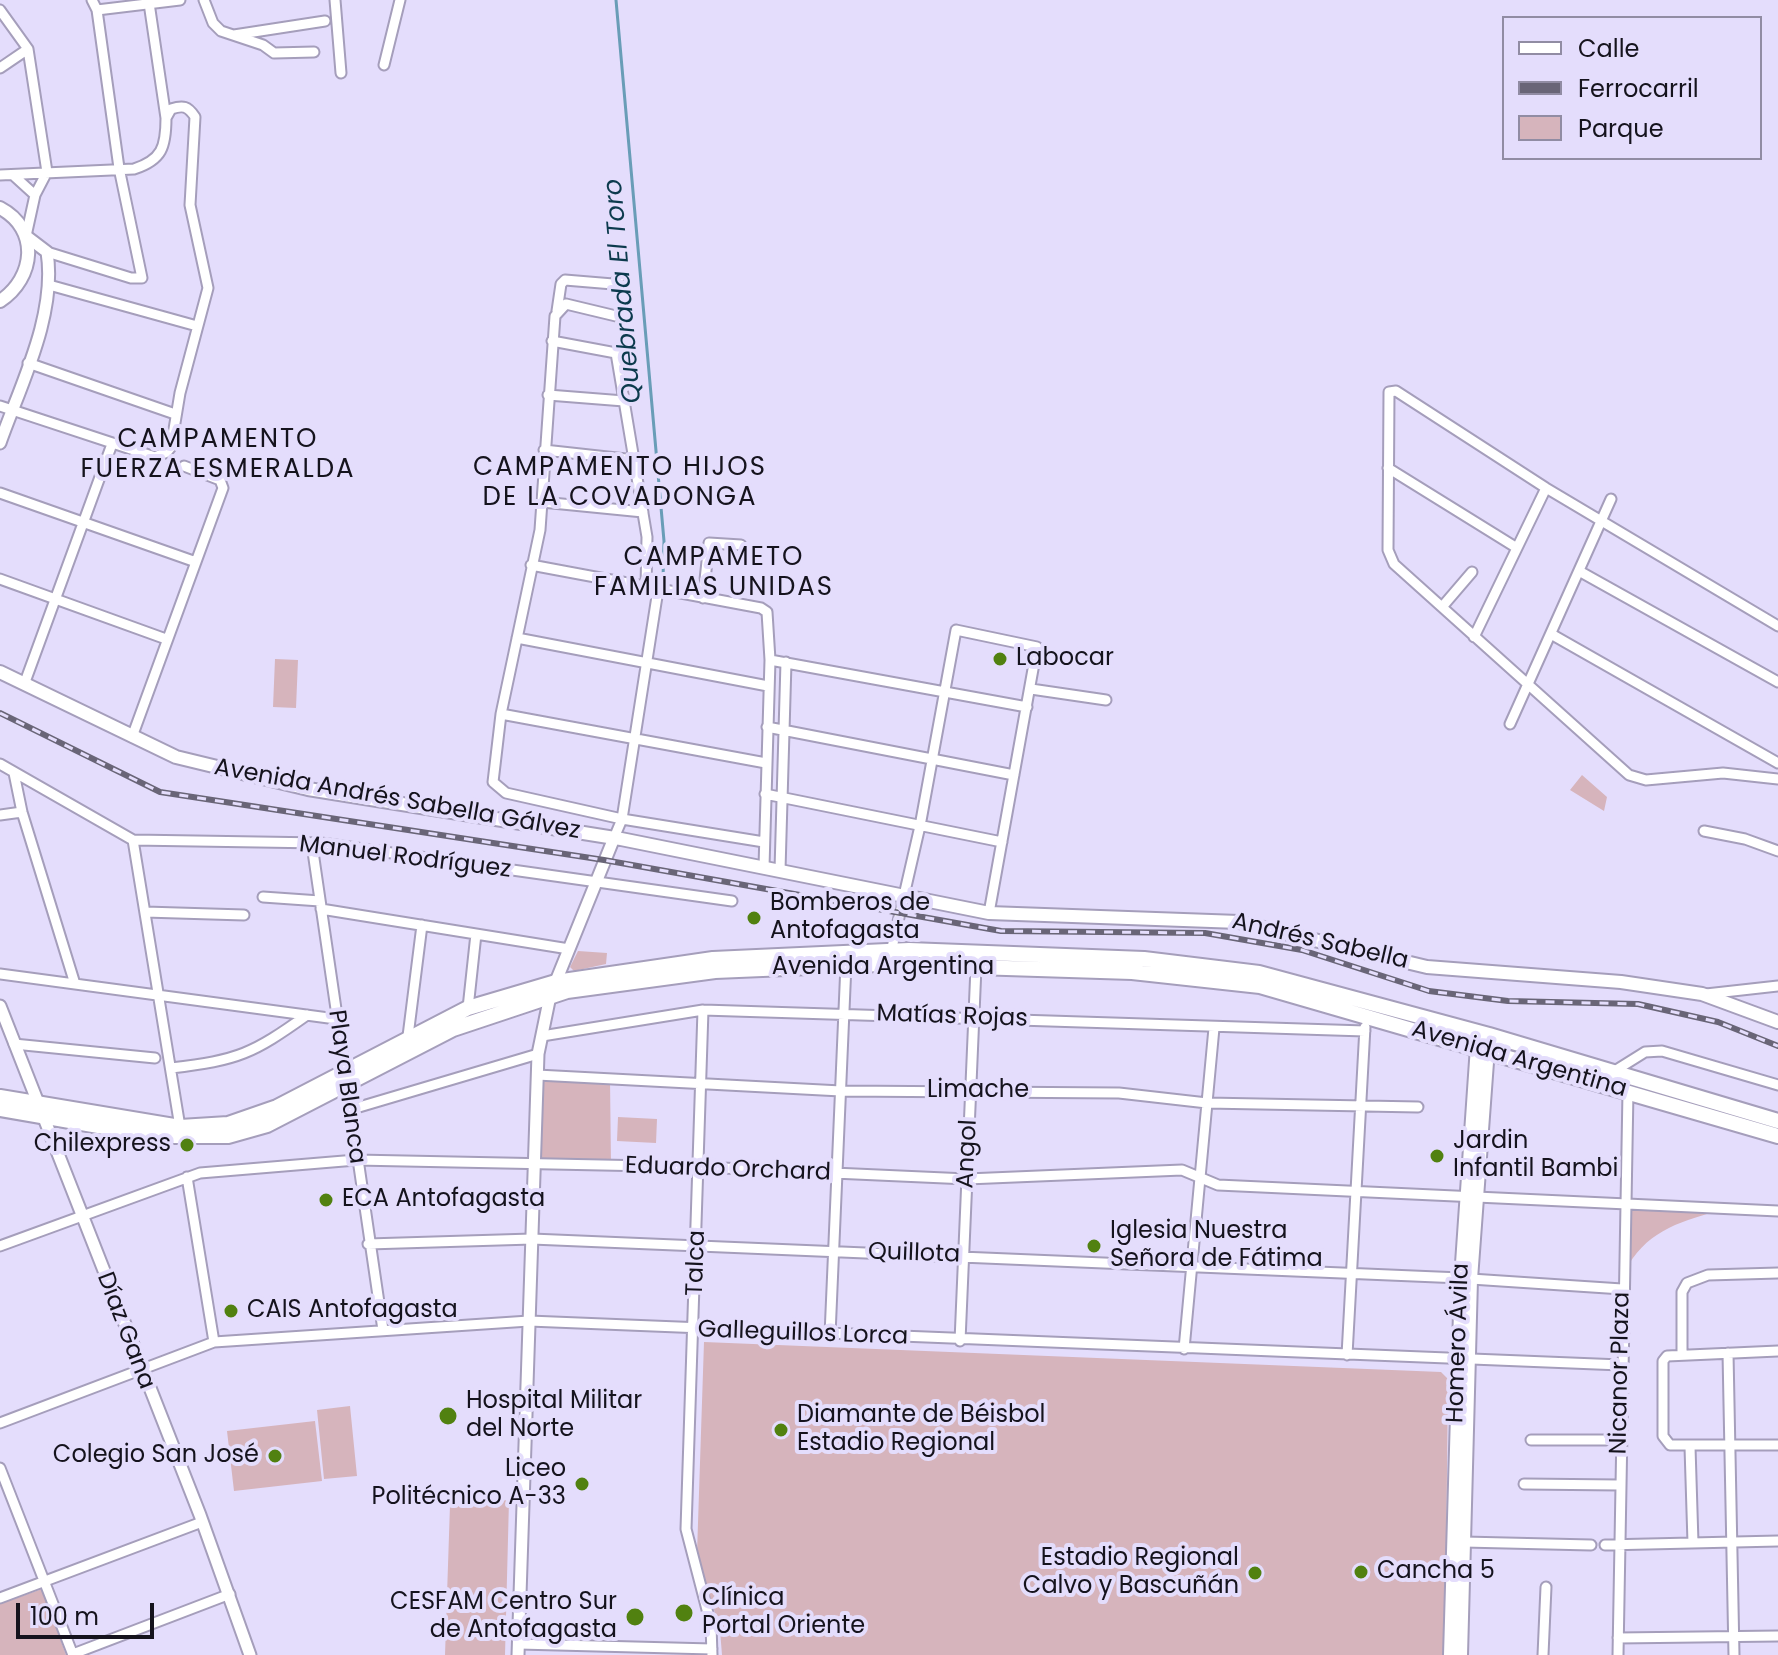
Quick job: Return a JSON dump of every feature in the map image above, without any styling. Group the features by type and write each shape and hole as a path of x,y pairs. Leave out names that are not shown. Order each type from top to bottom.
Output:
{"main road":[{"path":"0,208 15,218 26,236 29,251 26,271 16,288 0,301"},
{"name":"Avenida Andrés Sabella Gálvez","path":"0,672 132,737 203,766 308,789 614,838 764,867"},
{"name":"Andrés Sabella","path":"764,867 989,913 1222,919 1427,967 1621,982 1702,994 1778,1022"},
{"name":"Avenida Argentina","path":"0,1097 156,1136 211,1138 267,1125 408,1036 468,1008 713,959 892,951 1144,959 1222,967 1294,980 1778,1121"},
{"name":"Avenida Argentina","path":"0,1109 39,1109 180,1127 212,1126 253,1117 453,1029 553,989 642,978 881,964 1132,972 1216,980 1285,991 1778,1136"},
{"name":"Homero Ávila","path":"1450,1655 1466,1279 1484,1034"},
{"name":"Homero Ávila","path":"1461,1655 1463,1360"}],"street":[{"path":"0,10 28,49 47,172 35,195 26,236 47,252 131,278 142,278 119,168 97,10 92,0"},
{"path":"97,10 143,2 180,0"},
{"path":"204,0 213,23 231,36 263,45 274,53 314,52"},
{"path":"335,0 341,73"},
{"path":"384,65 400,0"},
{"path":"0,175 134,169 152,163 158,156 166,136 166,118 143,2"},
{"path":"231,36 325,21"},
{"path":"0,68 28,49"},
{"path":"6,408 155,457 171,447 175,414 208,288 190,205 195,117 189,108 182,106 171,109 166,118"},
{"path":"13,175 35,195"},
{"path":"0,443 6,408 28,363 49,285 47,252"},
{"path":"619,278 613,284 565,280 561,284 552,341 540,530 501,714 493,782 506,793 622,819 764,842"},
{"path":"49,285 197,326"},
{"path":"557,311 566,304 616,316"},
{"path":"552,341 616,353 647,537 646,588"},
{"path":"28,363 175,414"},
{"path":"1778,626 1601,522 1396,391 1389,392 1388,550 1391,560 1527,686 1634,778 1652,780 1723,773 1778,779"},
{"path":"548,395 624,401"},
{"path":"25,682 112,444"},
{"path":"544,450 635,460"},
{"path":"132,737 223,488 220,480 184,466"},
{"path":"1388,468 1517,548"},
{"path":"1474,637 1546,488"},
{"path":"0,493 196,562"},
{"path":"1510,724 1611,499"},
{"path":"542,502 643,512"},
{"path":"703,598 709,543 741,545"},
{"path":"531,565 767,612 770,660 764,867"},
{"path":"1579,571 1778,682"},
{"path":"1442,607 1472,572"},
{"path":"0,579 166,639"},
{"path":"658,590 649,664 622,819 553,989 538,1054 518,1650 712,1652"},
{"path":"881,964 892,951 920,826 956,630 1037,647 989,913"},
{"path":"1551,634 1778,763"},
{"path":"517,638 768,686"},
{"path":"770,660 1027,707"},
{"path":"780,870 786,662"},
{"path":"1031,689 1106,700"},
{"path":"501,714 766,763"},
{"path":"767,727 1014,775"},
{"name":"Manuel Rodríguez","path":"0,764 133,840 312,845 732,901"},
{"path":"14,773 22,812 75,984"},
{"path":"765,794 1002,842"},
{"path":"0,815 22,812"},
{"path":"1704,831 1745,839 1778,851"},
{"path":"133,840 180,1127"},
{"name":"Playa Blanca","path":"312,845 383,1330"},
{"path":"263,897 569,949"},
{"path":"145,912 244,915"},
{"path":"408,1036 422,925"},
{"path":"468,1008 476,934"},
{"path":"830,1335 846,964"},
{"name":"Angol","path":"960,1341 976,967"},
{"path":"0,974 336,1019"},
{"path":"1702,994 1778,986"},
{"name":"Díaz Gana","path":"0,1006 230,1594 250,1655"},
{"name":"Matías Rojas","path":"542,1036 703,1010 1365,1031"},
{"name":"Talca","path":"703,1010 698,1245 686,1529 711,1625 712,1652"},
{"path":"171,1068 227,1061 249,1053 307,1015"},
{"path":"1347,1355 1366,1015"},
{"path":"1184,1349 1214,1028"},
{"path":"14,1044 155,1058"},
{"path":"1613,1072 1645,1052 1662,1051 1778,1085"},
{"path":"349,1110 538,1054"},
{"name":"Limache","path":"537,1075 841,1091 1119,1093 1207,1103 1418,1107"},
{"name":"Nicanor Plaza","path":"1618,1655 1623,1201 1628,1091"},
{"name":"Eduardo Orchard","path":"0,1246 187,1177 356,1160 700,1167 967,1179 1171,1170 1200,1176 1218,1185 1623,1201 1778,1211"},
{"path":"187,1177 214,1342"},
{"name":"Quillota","path":"368,1244 532,1239 1192,1266 1622,1289"},
{"path":"1682,1354 1682,1292 1692,1279 1708,1275 1778,1273"},
{"name":"Galleguillos Lorca","path":"0,1423 214,1342 529,1321 960,1341 1621,1365"},
{"path":"1778,1351 1682,1354 1667,1356 1663,1361 1666,1441 1670,1445 1778,1445"},
{"path":"1728,1353 1734,1655"},
{"path":"1531,1440 1620,1440"},
{"path":"1690,1447 1693,1543"},
{"path":"0,1468 73,1654 230,1594"},
{"path":"1524,1484 1619,1485"},
{"path":"0,1598 202,1522"},
{"path":"1605,1545 1778,1541"},
{"path":"1464,1542 1591,1545"},
{"path":"1543,1655 1546,1587"},
{"path":"1618,1638 1778,1636"}],"green space":[{"path":"275,659 298,660 296,708 273,707"},
{"path":"1582,775 1607,797 1604,811 1570,790"},
{"path":"578,951 607,953 606,964 574,971 570,967"},
{"path":"537,1075 610,1079 611,1165 534,1162"},
{"path":"618,1117 657,1119 656,1143 617,1141"},
{"path":"1625,1205 1717,1211 1663,1231 1642,1248 1624,1273"},
{"path":"704,1342 1441,1372 1448,1379 1445,1655 722,1655 720,1630 697,1553"},
{"path":"350,1406 357,1476 324,1479 317,1410"},
{"name":"Colegio San José","path":"315,1421 322,1481 234,1491 227,1431"},
{"path":"509,1500 505,1655 445,1655 450,1505"},
{"path":"42,1589 66,1655 0,1655 0,1604"}],"waterway":[{"name":"Quebrada El Toro","path":"616,0 664,541 663,579"}],"railway":[{"path":"0,713 160,792 604,860 1001,931 1205,933 1302,950 1429,991 1508,1001 1638,1004 1718,1022 1778,1046"}],"place":[{"name":"Labocar","path":"1000,659"},
{"name":"Bomberos de Antofagasta","path":"754,918"},
{"name":"Chilexpress","path":"187,1145"},
{"name":"Jardin Infantil Bambi","path":"1437,1156"},
{"name":"ECA Antofagasta","path":"326,1200"},
{"name":"Iglesia Nuestra Señora de Fátima","path":"1094,1246"},
{"name":"CAIS Antofagasta","path":"231,1311"},
{"name":"Hospital Militar del Norte","path":"448,1416"},
{"name":"Diamante de Béisbol Estadio Regional","path":"781,1430"},
{"name":"Colegio San José","path":"275,1456"},
{"name":"Liceo Politécnico A-33","path":"582,1484"},
{"name":"Cancha 5","path":"1361,1572"},
{"name":"Estadio Regional Calvo y Bascuñán","path":"1255,1573"},
{"name":"Clínica Portal Oriente","path":"684,1613"},
{"name":"CESFAM Centro Sur de Antofagasta","path":"635,1617"}],"district":[{"name":"CAMPAMENTO FUERZA ESMERALDA","path":"218,455"},
{"name":"CAMPAMENTO HIJOS DE LA COVADONGA","path":"620,483"},
{"name":"CAMPAMETO FAMILIAS UNIDAS","path":"714,573"}]}
